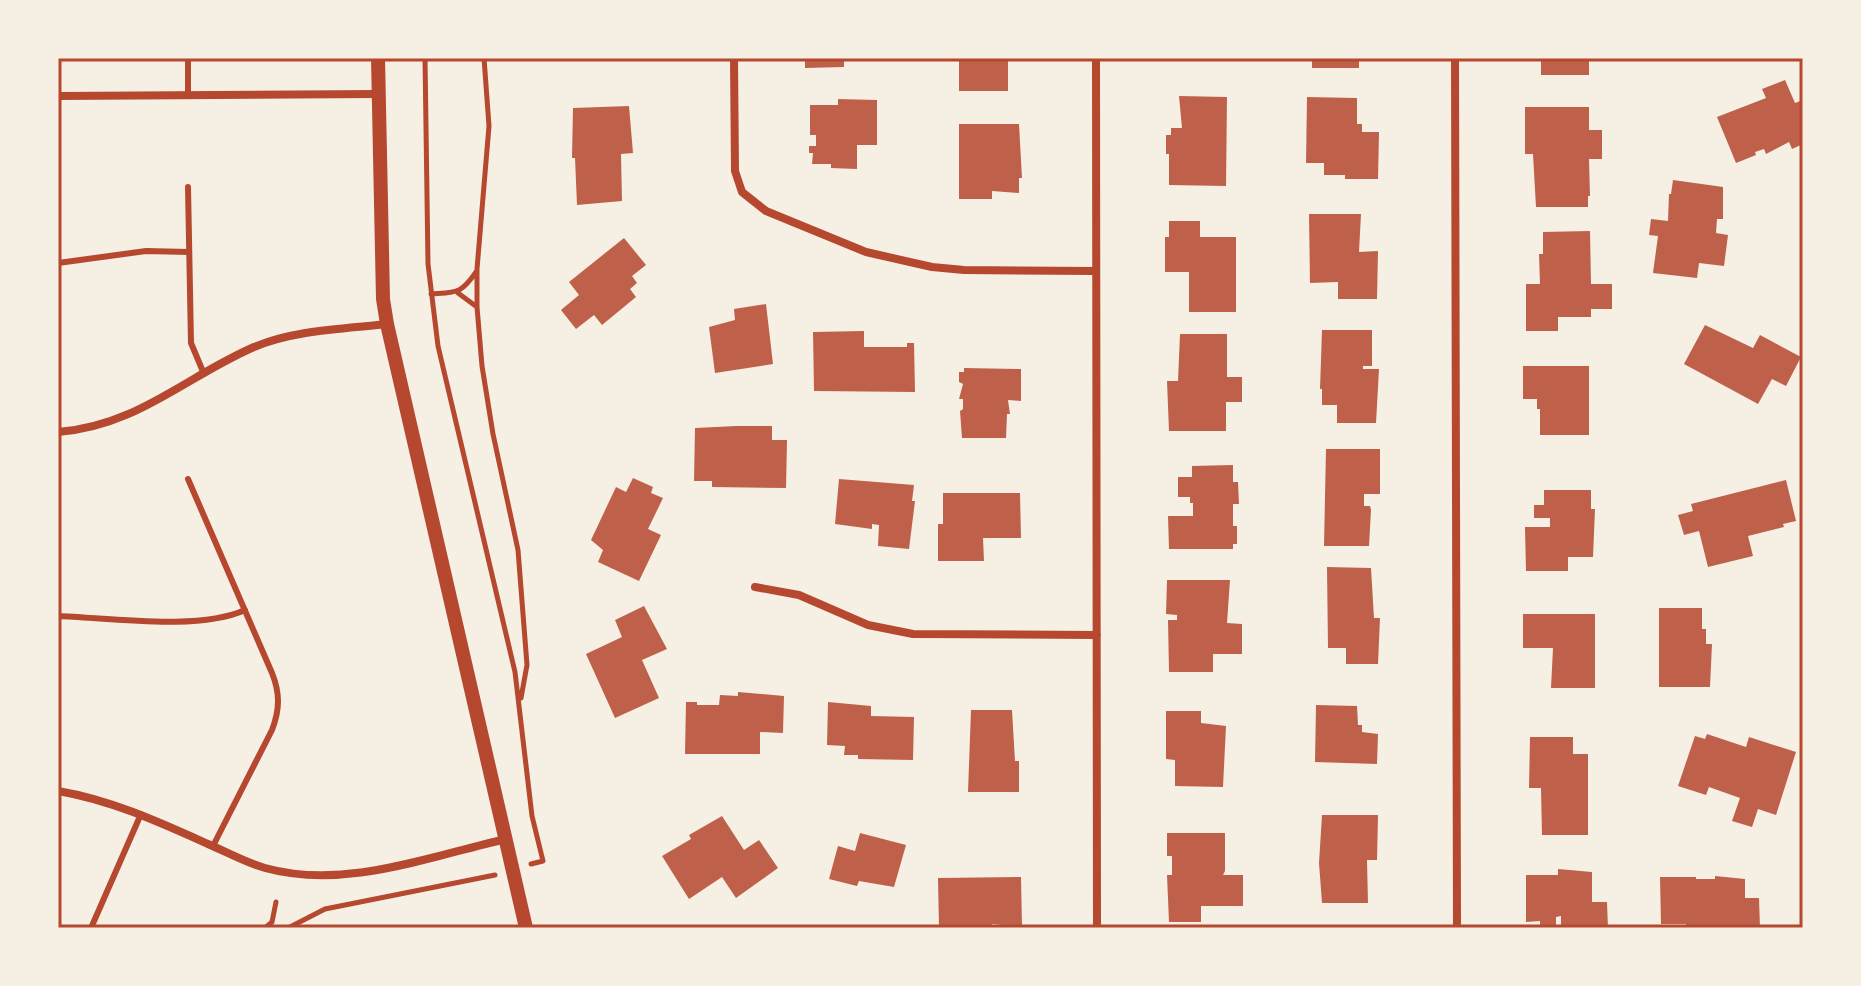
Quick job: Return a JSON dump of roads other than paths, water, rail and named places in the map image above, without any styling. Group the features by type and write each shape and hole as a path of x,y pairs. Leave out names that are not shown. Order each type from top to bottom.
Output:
{"street":[{"path":"378,58 383,299 387,324 526,928"},
{"path":"734,58 735,171 742,192 766,211 866,252 932,267 1096,271"},
{"path":"1096,58 1097,928"},
{"path":"1455,58 1457,928"},
{"path":"58,96 378,94"},
{"path":"58,432 102,425 132,414 244,352 282,338 308,332 387,324"},
{"path":"755,587 799,595 868,625 901,633 1097,635"},
{"path":"58,791 141,814 239,859 293,874 360,875 506,839"}],"lane":[{"path":"188,58 188,95"},
{"path":"188,187 191,343 204,374"},
{"path":"58,263 146,251 189,252"},
{"path":"188,479 277,686 277,715 213,846"},
{"path":"58,616 196,621 221,619 245,610"},
{"path":"91,928 141,814"}]}
